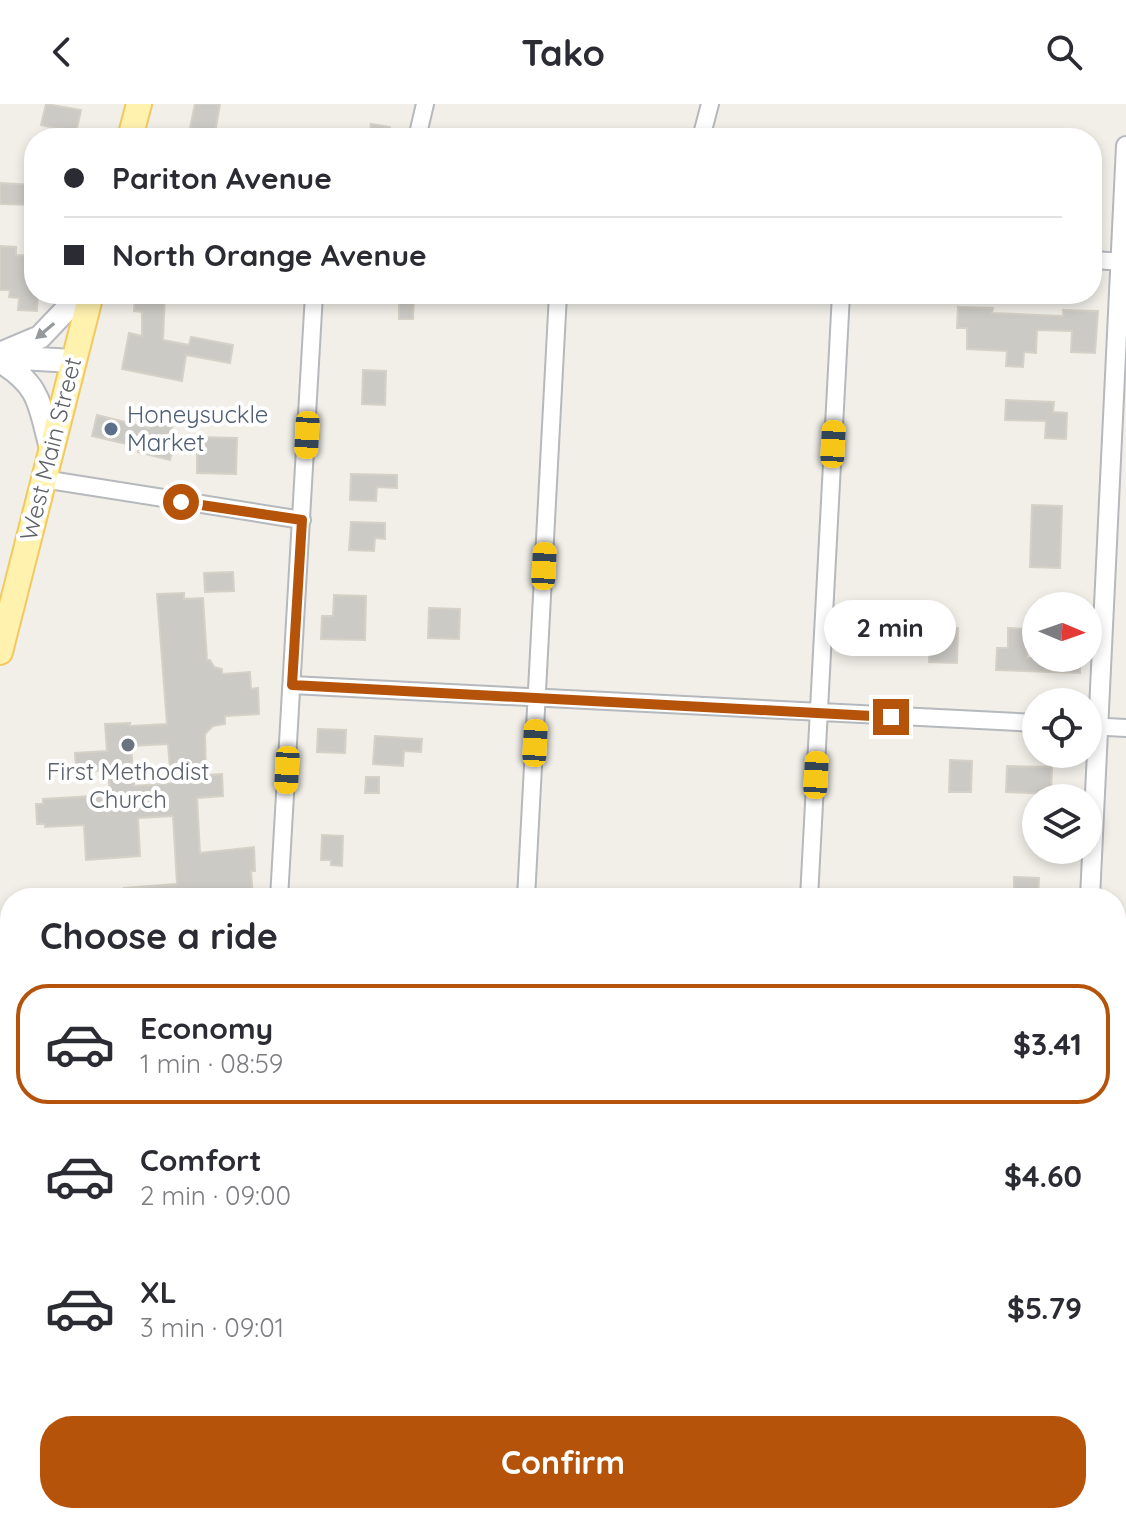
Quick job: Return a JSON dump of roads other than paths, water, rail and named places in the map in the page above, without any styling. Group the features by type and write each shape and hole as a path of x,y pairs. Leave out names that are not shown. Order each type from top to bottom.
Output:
{"main road":[{"path":"133,128 139,104"},
{"path":"0,357 40,337 71,304"},
{"name":"West Main Street","path":"0,652 88,304"},
{"path":"0,357 73,361"},
{"path":"0,357 29,382 37,395 51,448"}],"street":[{"path":"419,128 425,104"},
{"path":"704,128 710,104"},
{"path":"1095,688 1123,262 1126,146"},
{"path":"1102,261 1123,262"},
{"path":"280,888 313,304"},
{"path":"527,888 557,304"},
{"path":"810,888 840,304"},
{"path":"43,479 302,520"},
{"path":"292,685 1022,722"},
{"path":"1102,727 1126,728"},
{"path":"1090,888 1092,768"}],"place":[{"name":"Honeysuckle Market","path":"111,429"},
{"name":"First Methodist Church","path":"128,745"}]}
